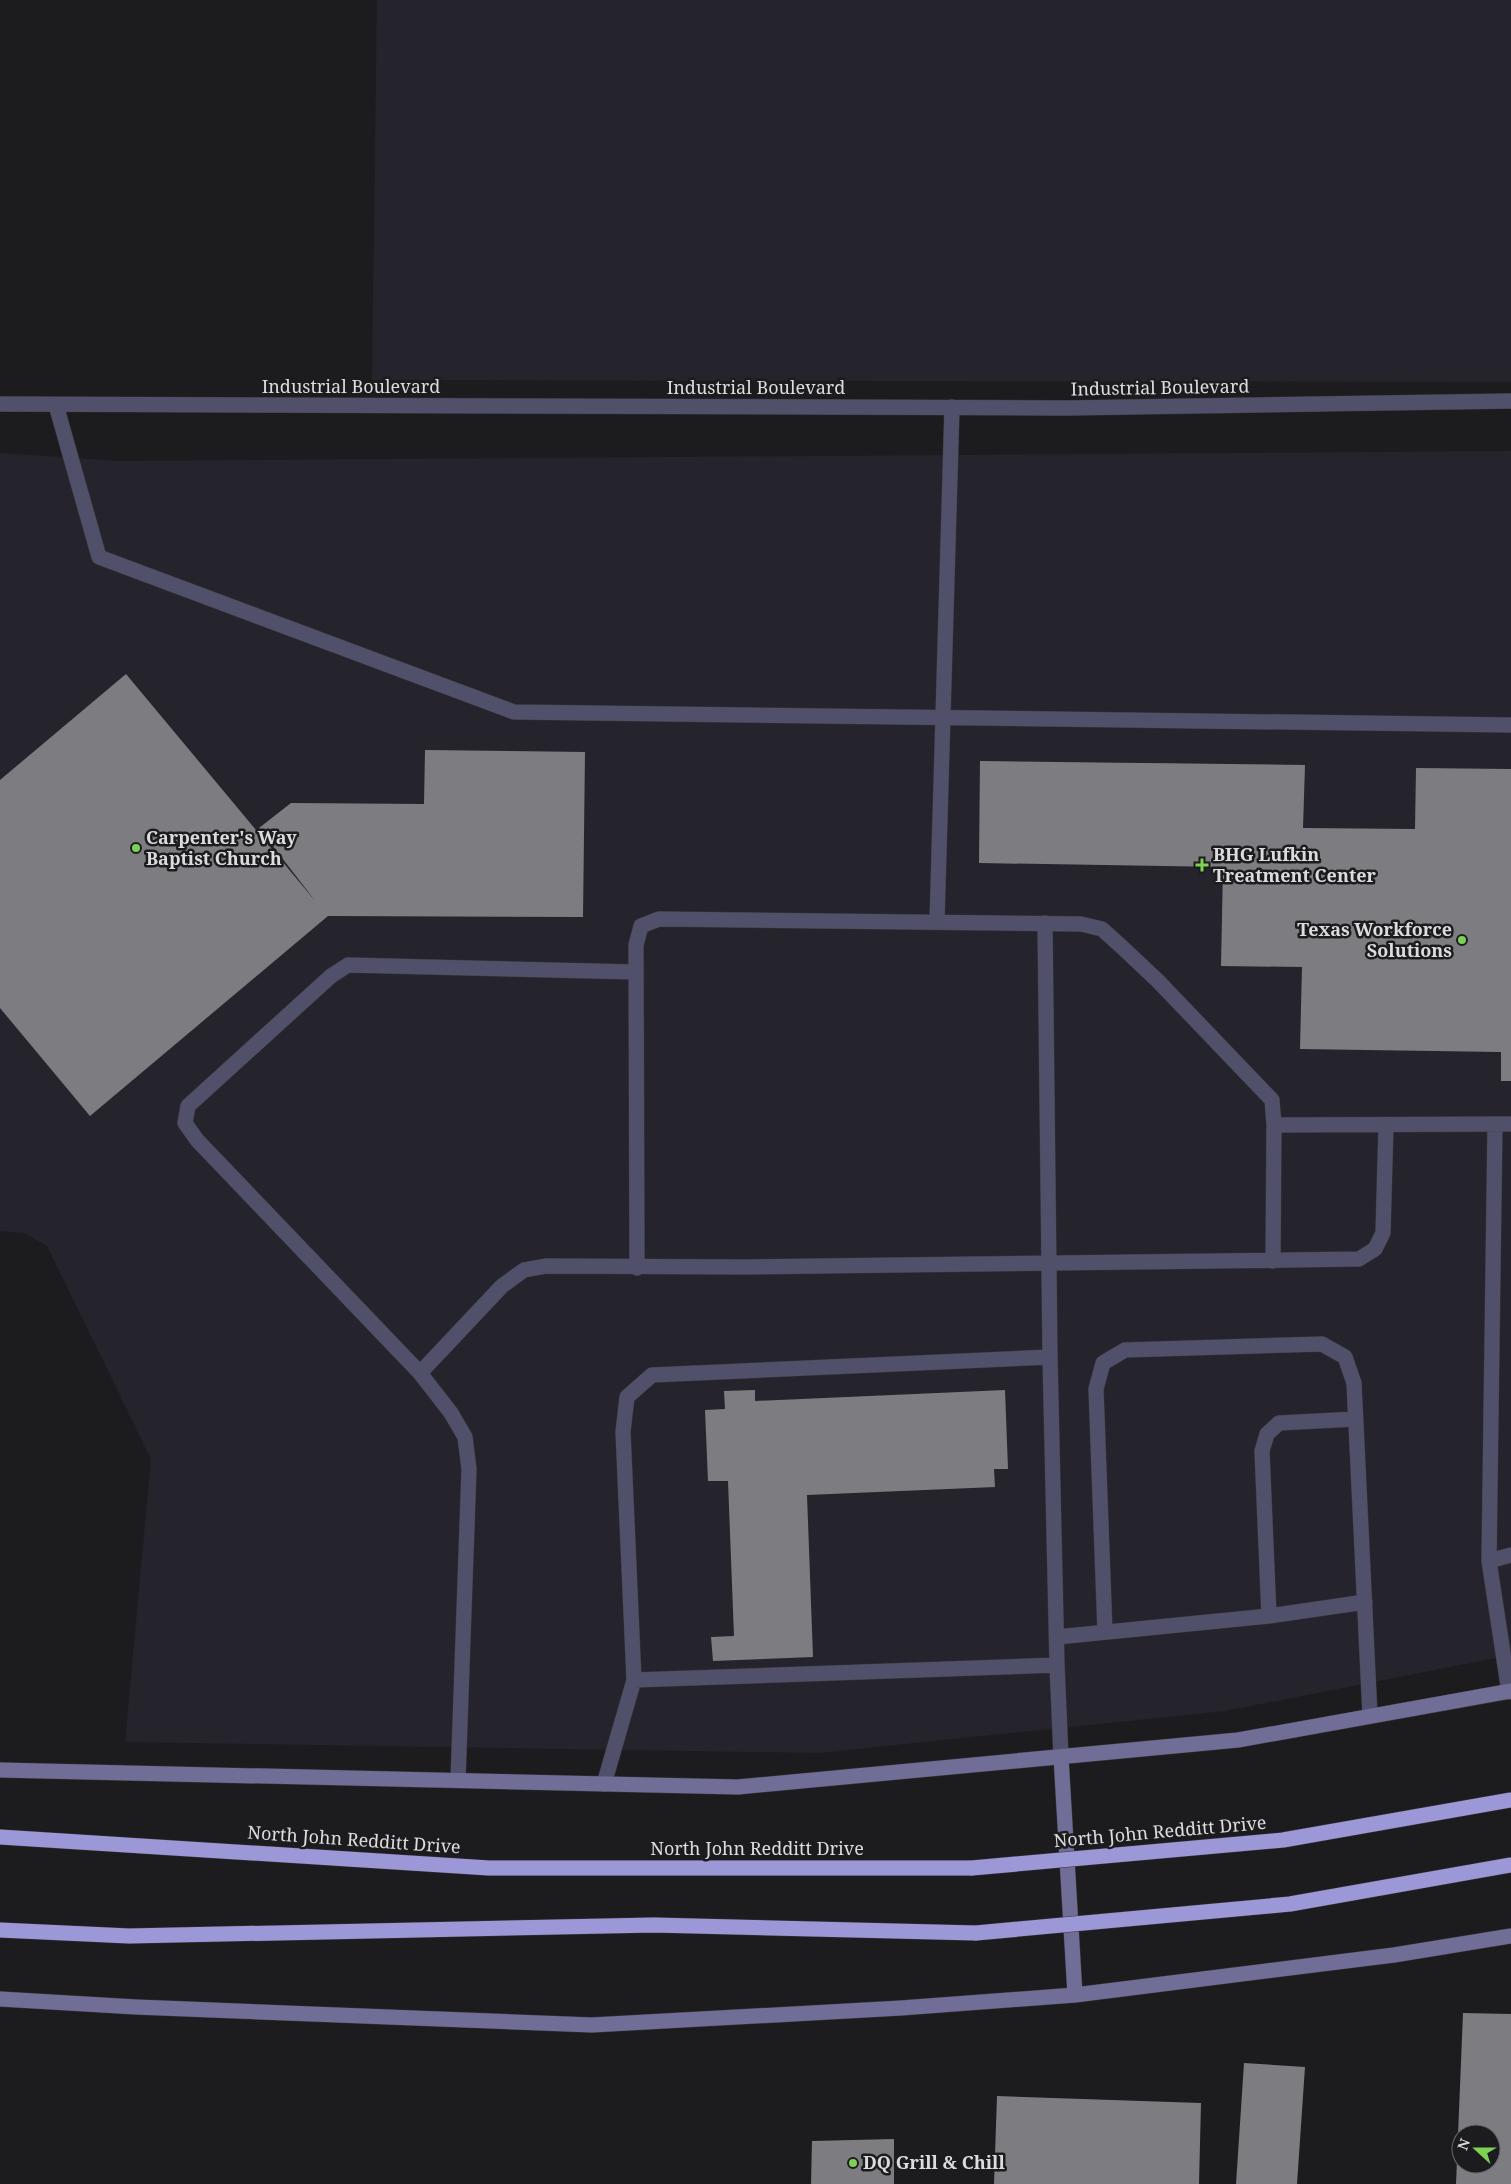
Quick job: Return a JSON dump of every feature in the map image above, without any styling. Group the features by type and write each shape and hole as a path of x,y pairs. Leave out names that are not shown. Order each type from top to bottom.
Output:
{"highway":[{"name":"North John Redditt Drive","path":"0,1837 489,1868 972,1868 1282,1840 1511,1800"},
{"path":"0,1930 130,1936 654,1925 976,1932 1290,1904 1511,1865"}],"street":[{"name":"Industrial Boulevard","path":"0,404 1066,408 1511,401"},
{"path":"56,405 98,557 514,712 1511,726"},
{"path":"937,921 952,407"},
{"path":"637,1268 636,945 641,926 659,919 1045,923 1081,924 1102,929 1158,981 1272,1100 1274,1125 1273,1261"},
{"path":"1045,923 1048,1264 1057,1665 1075,1995"},
{"path":"458,1780 469,1469 465,1437 451,1413 420,1373 197,1140 185,1122 188,1106 331,976 348,965 635,972"},
{"path":"0,1770 738,1787 1238,1740 1510,1692 1488,1561 1495,1124"},
{"path":"1274,1125 1511,1124"},
{"path":"420,1373 502,1286 524,1270 546,1266 637,1268 1359,1259 1374,1249 1383,1233 1386,1125"},
{"path":"1106,1632 1096,1389 1102,1363 1125,1350 1322,1344 1345,1357 1354,1383 1370,1716"},
{"path":"604,1784 634,1680 623,1432 627,1397 652,1375 1050,1357"},
{"path":"1269,1616 1262,1451 1267,1434 1279,1423 1356,1420"},
{"path":"1488,1561 1511,1556"},
{"path":"1057,1637 1269,1616 1365,1602"},
{"path":"634,1680 1057,1665"},
{"path":"0,1998 136,2007 592,2025 901,2008 1075,1995 1394,1955 1511,1936"}],"shaded area":[{"path":"377,0 1511,0 1511,382 372,380"},
{"path":"1511,451 1511,1655 1225,1711 818,1753 125,1742 151,1459 47,1246 24,1233 0,1231 0,453 118,461"}],"building":[{"name":"Carpenter's Way Baptist Church","path":"126,674 316,902 259,828 291,803 424,804 425,750 585,752 583,917 328,916 90,1116 0,1008 0,780"},
{"path":"980,761 1305,765 1303,828 1415,829 1416,768 1511,769 1511,1081 1501,1081 1501,1052 1300,1049 1302,967 1221,966 1223,867 979,863"},
{"path":"755,1390 755,1401 1005,1390 1008,1469 994,1469 995,1487 807,1495 813,1657 713,1661 711,1637 734,1636 728,1481 708,1481 705,1410 725,1409 724,1391"},
{"path":"1463,2013 1511,2014 1511,2184 1456,2184 1456,2174 1501,2174 1501,2124 1458,2124"},
{"path":"1244,2063 1305,2067 1297,2184 1236,2184"},
{"path":"997,2096 1201,2103 1199,2184 994,2184"},
{"name":"DQ Grill & Chill","path":"894,2139 894,2184 811,2184 812,2141"}],"place":[{"name":"Carpenter's Way Baptist Church","path":"136,848"},
{"name":"BHG Lufkin Treatment Center","path":"1202,865"},
{"name":"Texas Workforce Solutions","path":"1462,940"},
{"name":"DQ Grill & Chill","path":"853,2163"}]}
